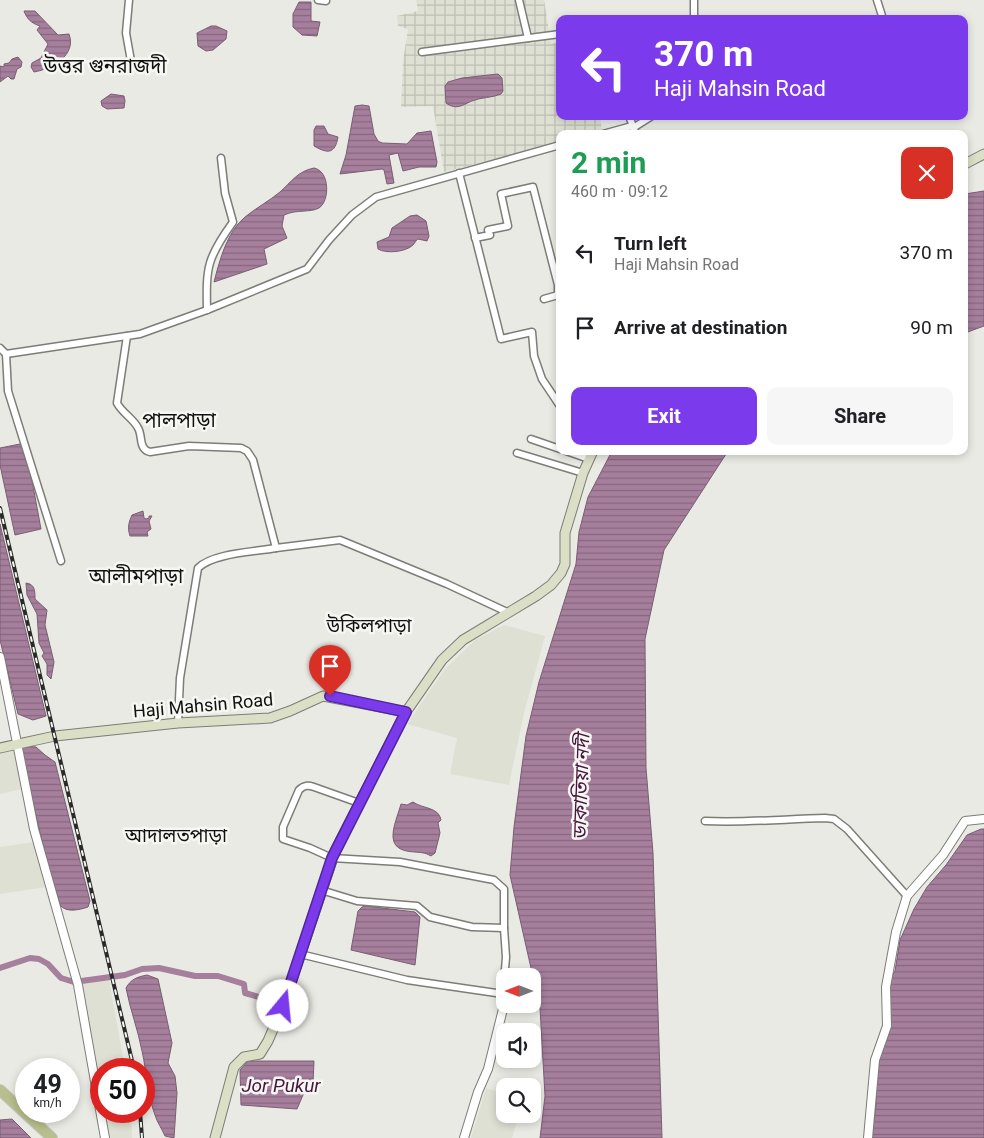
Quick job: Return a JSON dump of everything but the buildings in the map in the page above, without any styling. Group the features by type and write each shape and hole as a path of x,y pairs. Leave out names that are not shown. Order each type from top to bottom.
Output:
{"main road":[{"path":"968,162 984,154"},
{"path":"215,1138 234,1067 244,1058 260,1054 265,1048 283,1006 332,858 406,712 442,660 453,648 507,612 536,596 557,580 565,564 565,533 583,474 591,455"},
{"name":"Haji Mahsin Road","path":"0,748 55,736 178,724 270,718 323,696 406,712"},
{"path":"0,1090 52,1138"}],"street":[{"path":"129,0 126,33 131,61"},
{"path":"318,0 326,1"},
{"path":"519,0 528,38"},
{"path":"694,0 694,15"},
{"path":"877,0 882,15"},
{"path":"422,52 556,34"},
{"path":"634,129 646,120"},
{"path":"6,354 140,334 207,310 306,269 328,240 352,215 376,197 556,146"},
{"path":"207,310 207,272 212,253 233,222 225,193 221,158"},
{"path":"459,172 501,339 532,332 534,356 542,379 556,400"},
{"path":"475,238 490,235 488,230 508,226 501,194 533,187 556,277"},
{"path":"544,299 556,296"},
{"path":"128,336 116,399 119,407 137,426 143,447 150,452 189,446 241,448 247,451 253,460 276,548"},
{"path":"0,348 6,354 8,391 61,561"},
{"path":"531,439 556,448"},
{"path":"517,454 583,474"},
{"path":"178,724 180,678 198,568 204,562 276,548 340,540 448,584 507,612"},
{"path":"0,657 34,829 78,985 105,1138"},
{"path":"359,803 308,786 302,786 283,827 283,839 332,858 400,862 494,880 504,889 505,968"},
{"path":"705,821 734,823 769,819 834,819 847,829 907,896"},
{"path":"868,1138 875,1060 887,1026 886,987 896,932 907,896 943,855 965,820 984,819"},
{"path":"321,890 357,901 418,906 430,917 472,927 504,928"},
{"path":"300,954 408,980 496,993"},
{"path":"464,1138 478,1092 488,1069 502,1013"}],"shaded area":[{"path":"416,0 544,0 551,43 556,43 556,120 601,120 602,130 556,130 556,143 444,172 433,106 401,107 403,61 408,29 398,26 397,16 418,11"},
{"path":"504,625 545,636 524,713 509,785 450,774 457,738 407,724 445,669 475,640"},
{"path":"13,749 22,789 0,794 0,752"},
{"path":"34,842 46,887 0,894 0,847"},
{"path":"109,979 123,1058 95,1058 81,983"},
{"path":"486,1088 496,1091 496,1123 516,1123 512,1138 471,1138"},
{"path":"106,1123 131,1123 132,1138 108,1138"}],"water":[{"path":"299,2 311,2 311,21 320,22 317,36 302,35 293,27 293,14"},
{"path":"24,11 35,11 58,35 69,34 71,42 66,54 61,60 48,68 34,72 31,67 32,63 41,58 48,44 37,30 40,26 34,24"},
{"path":"211,26 227,31 226,39 213,50 206,51 198,46 197,33"},
{"path":"18,57 22,62 21,67 17,69 14,79 8,76 0,82 0,66 4,67 4,64"},
{"path":"498,74 502,78 503,91 501,94 475,100 457,107 446,103 445,86 448,82 462,78"},
{"path":"111,94 124,96 124,108 107,109 102,106 101,101"},
{"path":"355,106 369,106 374,134 378,141 382,143 407,144 417,133 431,131 437,162 436,167 419,167 403,171 398,153 389,155 394,183 387,184 384,170 382,169 340,174 346,155"},
{"path":"316,126 324,126 328,134 338,137 335,147 330,151 314,146 314,130"},
{"path":"314,168 319,170 326,180 327,187 323,204 319,208 312,210 284,215 282,226 287,238 264,249 267,264 214,282 225,246 239,223 280,192 299,174"},
{"path":"984,191 984,326 968,332 968,194"},
{"path":"417,215 426,221 429,236 427,241 418,239 410,247 396,252 378,249 377,242 389,237 392,228 410,216"},
{"path":"25,443 41,529 15,535 0,465 0,448"},
{"name":"ডাকাতিয়া নদী","path":"610,455 725,455 664,550 645,639 646,768 653,853 662,1138 540,1138 545,1096 540,1013 541,968 531,968 510,875 514,827 526,736 539,682 576,564 579,532 588,497"},
{"path":"143,511 144,518 152,516 149,521 151,529 147,532 148,536 130,536 129,525 132,515"},
{"path":"0,524 46,716 33,720 18,714 0,640"},
{"path":"26,583 33,586 35,599 47,610 45,625 54,662 51,679 47,675 47,664 42,656 44,653 39,643 37,614 27,595"},
{"path":"25,746 36,747 55,762 90,901 88,907 69,910 60,905 45,853 21,754 22,748"},
{"path":"413,802 434,810 440,816 441,820 438,823 440,833 435,853 431,856 404,851 394,842 394,828 401,804 407,805"},
{"path":"984,829 984,1138 871,1138 876,1106 875,1060 888,1024 885,987 895,971 900,940 914,909 927,887 946,865 967,835"},
{"path":"366,906 415,912 420,917 415,965 351,950 358,911"},
{"path":"147,975 158,979 172,1043 168,1063 175,1076 177,1093 174,1138 165,1136 155,1115 155,1058 144,1058 126,988 130,982"},
{"name":"Jor Pukur","path":"248,1061 314,1061 313,1084 303,1095 297,1109 241,1105 240,1070"},
{"path":"12,1119 31,1138 0,1138 0,1120"}],"waterway":[{"path":"0,968 30,958 39,959 48,964 61,978 74,982 125,975 142,969 159,968 195,976 218,976 244,984 245,993 262,998 295,1003"}],"railway":[{"path":"0,508 131,1058"},
{"path":"141,1123 142,1138"}],"district":[{"name":"উত্তর গুনরাজদী","path":"105,66"},
{"name":"পালপাড়া","path":"179,420"},
{"name":"আলীমপাড়া","path":"136,576"},
{"name":"উকিলপাড়া","path":"369,625"},
{"name":"আদালতপাড়া","path":"176,835"}],"route":[{"path":"283,1006 332,858 406,712 330,696"}]}
